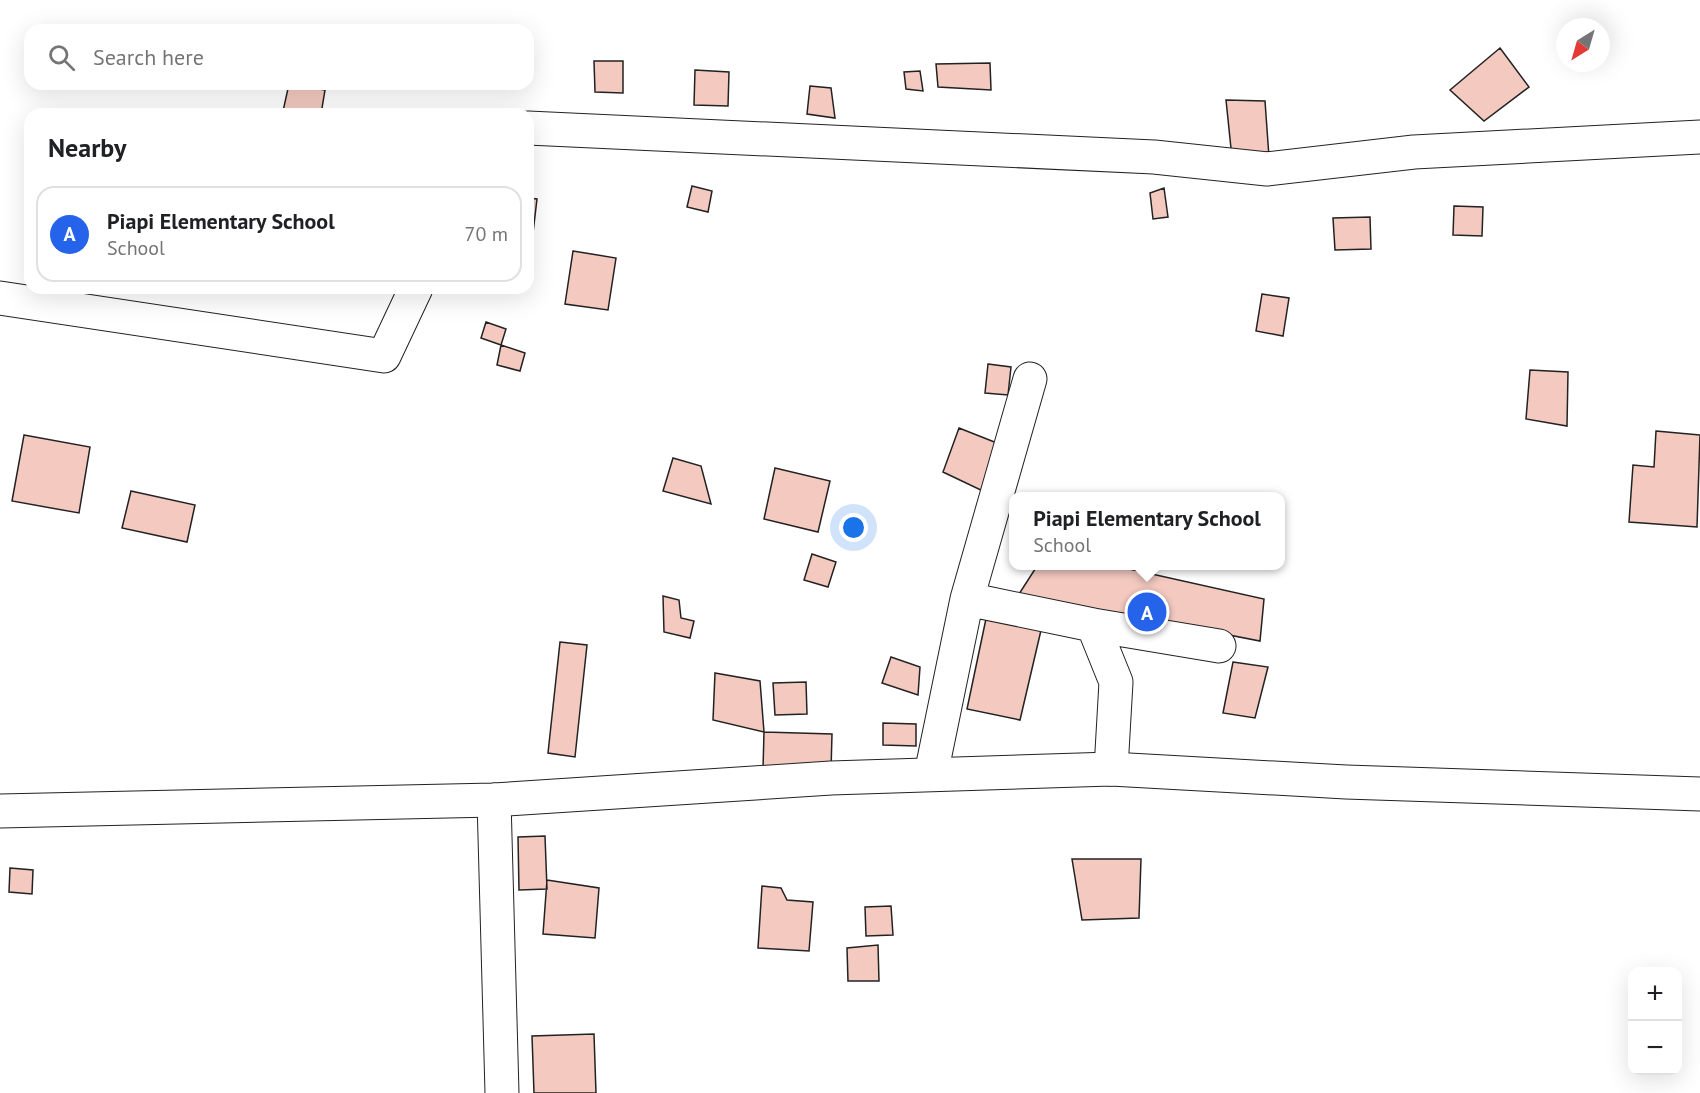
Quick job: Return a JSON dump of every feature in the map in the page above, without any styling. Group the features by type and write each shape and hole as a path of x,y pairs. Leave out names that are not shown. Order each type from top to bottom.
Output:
{"street":[{"path":"534,128 1154,157 1267,169 1414,152 1700,137"},
{"path":"0,298 384,356 413,294"},
{"path":"931,774 967,600 1030,379"},
{"path":"967,600 1093,625 1219,646"},
{"path":"1093,625 1116,682 1111,769"},
{"path":"0,811 494,800 831,778 1111,769 1346,782 1700,794"},
{"path":"494,800 502,1093"}],"building":[{"path":"1500,48 1529,87 1484,121 1450,90"},
{"path":"594,61 623,61 623,93 595,92"},
{"path":"990,63 991,90 938,87 936,64"},
{"path":"695,70 729,72 728,106 694,105"},
{"path":"920,71 923,91 906,89 904,72"},
{"path":"810,86 831,88 835,118 807,114"},
{"path":"288,90 325,90 322,108 284,108"},
{"path":"1226,100 1265,101 1269,157 1232,158"},
{"path":"692,186 712,191 708,212 687,207"},
{"path":"1164,188 1168,217 1153,219 1150,193"},
{"path":"534,199 537,199 534,224"},
{"path":"1454,206 1483,207 1482,236 1453,235"},
{"path":"1370,217 1371,249 1335,250 1333,218"},
{"path":"573,251 616,258 608,310 565,304"},
{"path":"1262,294 1289,298 1283,336 1256,331"},
{"path":"486,322 506,329 501,345 481,338"},
{"path":"501,345 525,353 520,371 497,365"},
{"path":"988,364 1011,367 1008,395 985,393"},
{"path":"1530,370 1568,372 1567,426 1526,419"},
{"path":"959,428 1002,445 987,493 943,472"},
{"path":"1656,431 1700,435 1697,527 1629,522 1633,465 1654,467"},
{"path":"24,435 90,447 79,513 12,501"},
{"path":"673,458 701,466 711,504 663,491"},
{"path":"775,468 830,481 818,532 764,519"},
{"path":"131,491 195,505 187,542 122,528"},
{"path":"812,554 836,562 828,587 804,580"},
{"path":"1034,570 1134,570 1264,599 1260,641 1019,594"},
{"path":"663,596 679,600 681,618 694,621 690,638 664,632"},
{"path":"987,614 1042,626 1020,720 967,709"},
{"path":"560,642 587,645 575,757 548,753"},
{"path":"891,657 920,667 918,695 882,683"},
{"path":"1233,662 1268,667 1255,718 1223,713"},
{"path":"715,673 760,681 764,732 713,720"},
{"path":"806,682 807,714 775,715 773,683"},
{"path":"883,723 916,724 916,746 883,745"},
{"path":"764,732 832,734 831,771 763,769"},
{"path":"545,836 547,889 519,890 518,837"},
{"path":"1072,859 1141,859 1139,918 1082,920"},
{"path":"10,868 33,870 32,894 9,892"},
{"path":"547,880 599,888 595,938 543,934"},
{"path":"762,886 781,888 787,900 813,902 809,951 758,948"},
{"path":"891,906 893,935 866,936 865,907"},
{"path":"878,945 879,981 848,981 847,948"},
{"path":"594,1034 596,1093 534,1093 532,1036"}],"place":[{"name":"Piapi Elementary School","path":"1147,612"}]}
